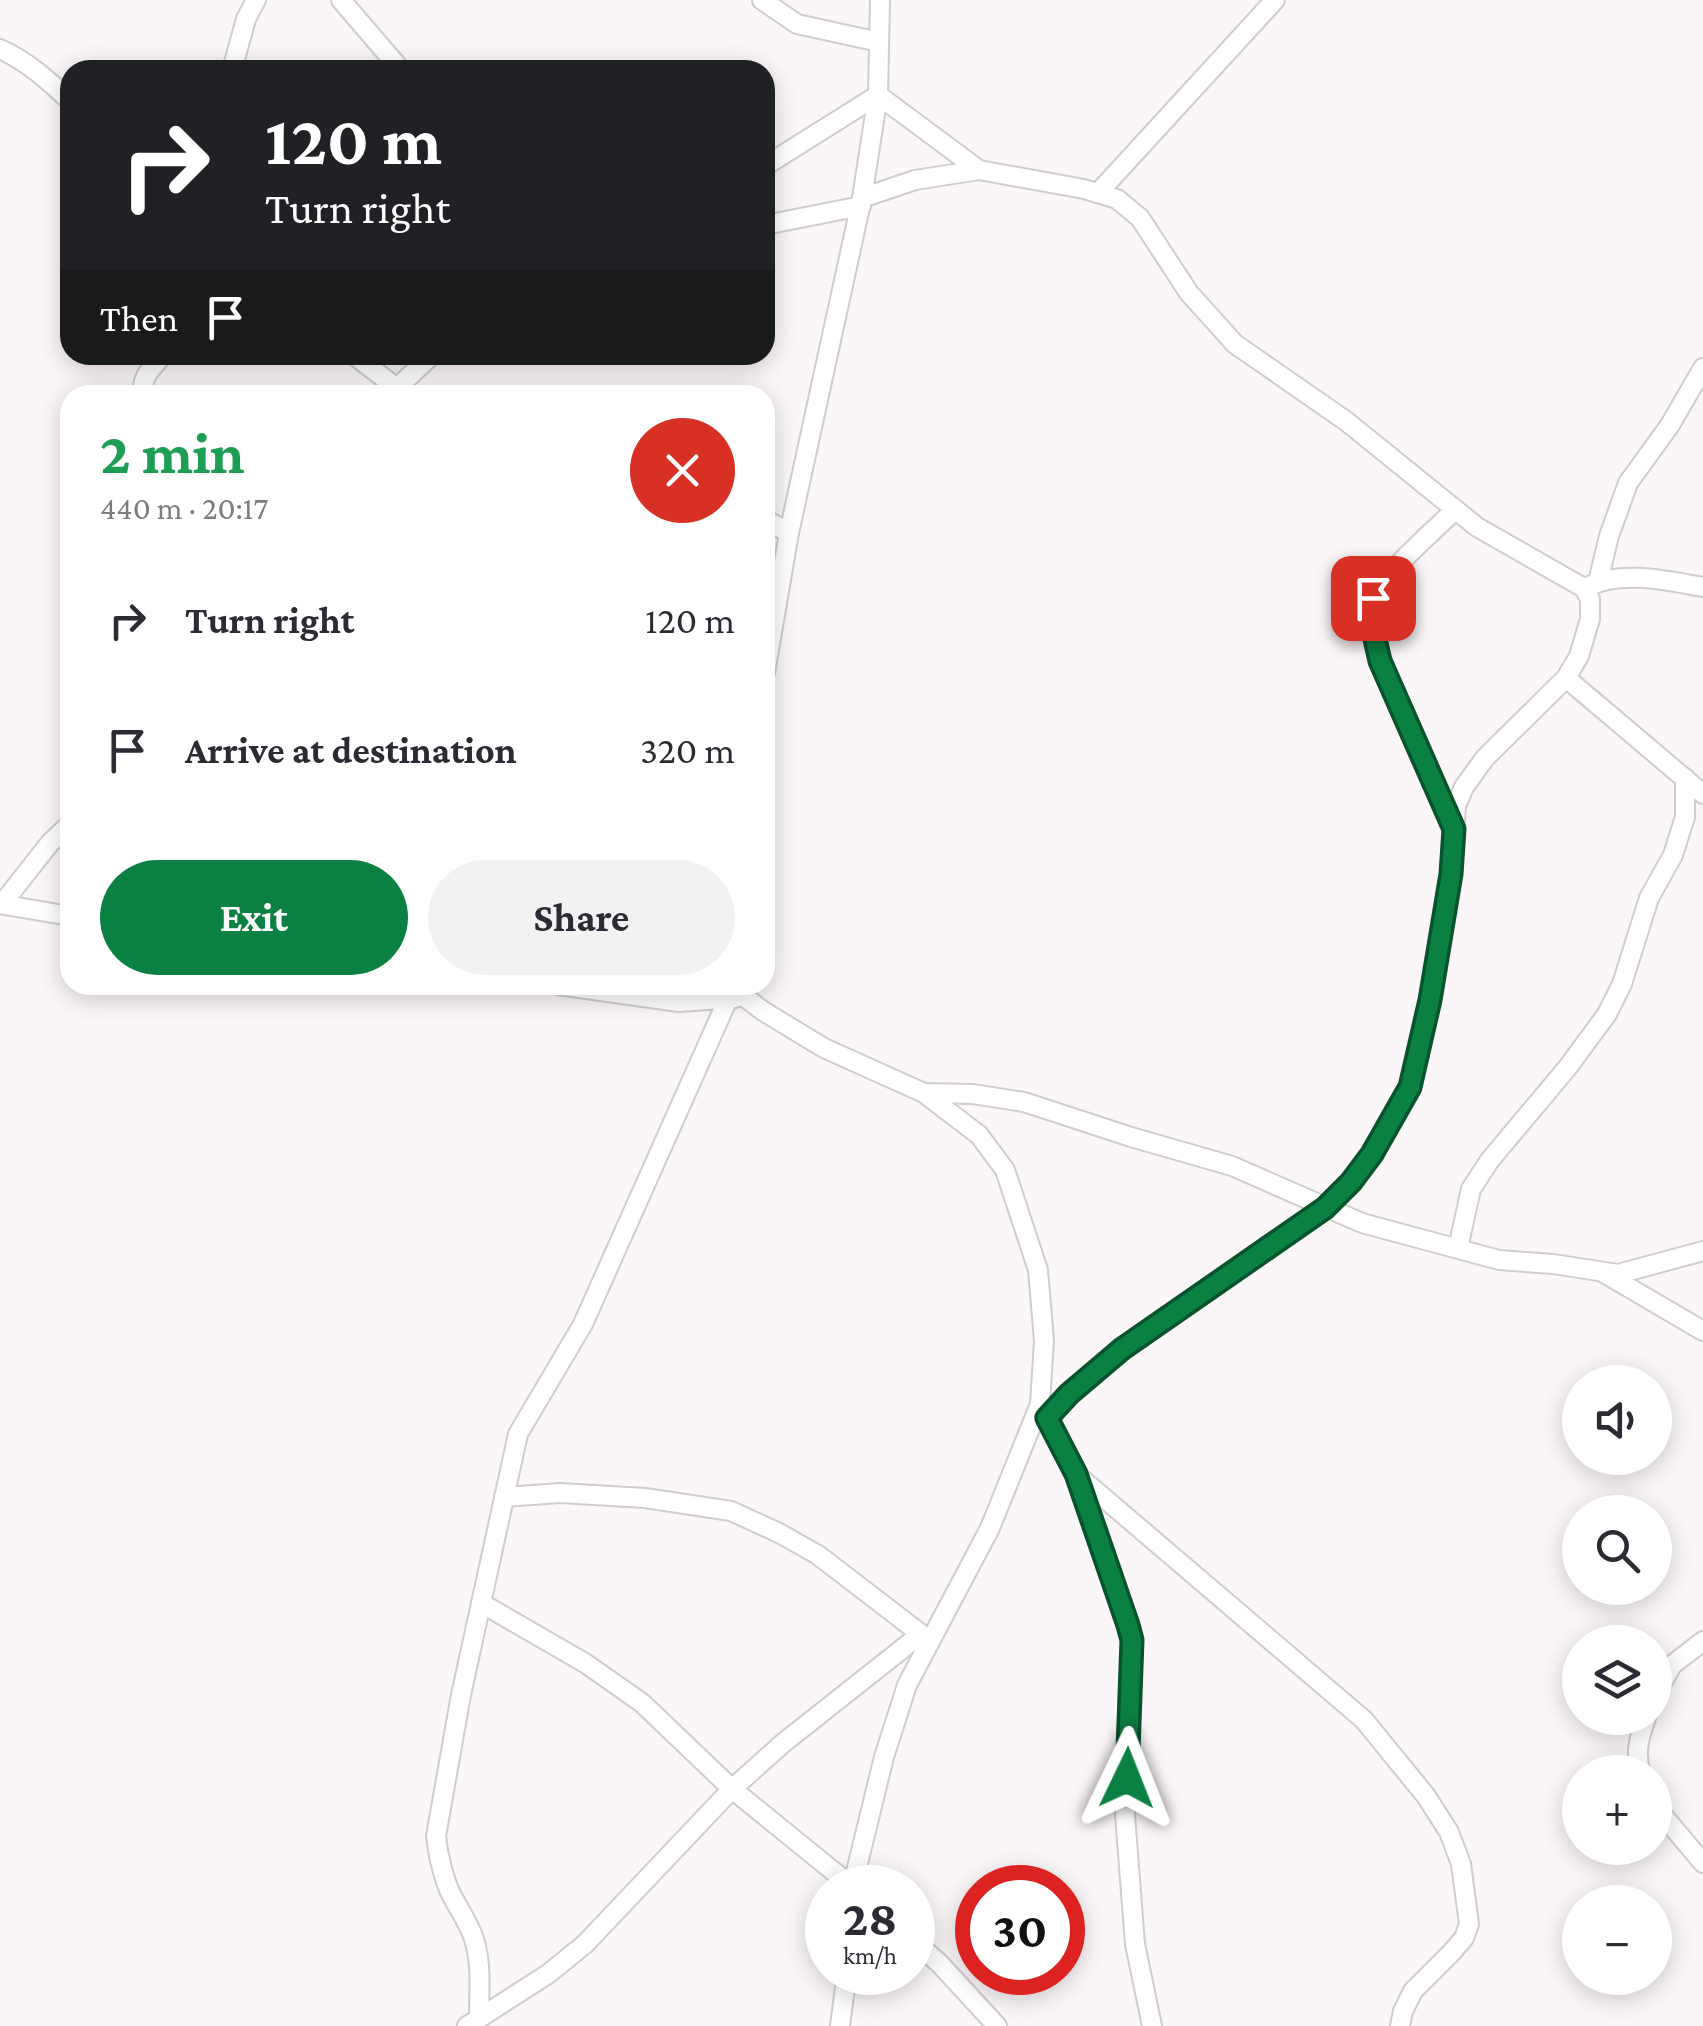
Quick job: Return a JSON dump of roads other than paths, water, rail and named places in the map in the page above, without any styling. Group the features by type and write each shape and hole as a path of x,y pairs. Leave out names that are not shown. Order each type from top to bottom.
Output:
{"street":[{"path":"235,60 246,19 256,0"},
{"path":"341,0 392,60"},
{"path":"762,0 797,24 879,42"},
{"path":"775,615 861,202 878,94 880,0"},
{"path":"1098,193 1275,0"},
{"path":"0,49 39,72 60,92"},
{"path":"775,160 878,94"},
{"path":"878,94 979,170"},
{"path":"775,223 861,202 914,180 979,170 1117,199 1140,218 1189,294 1235,344 1346,421 1477,526 1591,585 1617,579 1703,587"},
{"path":"366,365 389,385"},
{"path":"404,385 423,365"},
{"path":"1044,1411 1122,1349 1325,1208 1372,1154 1410,1087 1430,1000 1451,874 1456,806 1475,773 1566,678 1579,656 1590,619 1591,585 1628,483 1670,425 1703,368"},
{"path":"1454,829 1380,661 1370,617 1373,598 1392,573 1456,510"},
{"path":"775,525 789,533"},
{"path":"1566,678 1703,794"},
{"path":"1458,1248 1471,1188 1588,1041 1622,984 1649,898 1673,855 1685,818 1684,778"},
{"path":"60,834 1,904 60,914"},
{"path":"629,995 678,1002 730,995"},
{"path":"473,2022 479,1973 475,1943 450,1892 436,1836 461,1694 518,1434 582,1324 738,995"},
{"path":"739,995 824,1048 924,1093 979,1135 1005,1170 1038,1270 1044,1411 990,1528 926,1638 884,1757 858,1865"},
{"path":"924,1093 974,1094 1024,1102 1232,1166 1362,1223 1499,1260 1618,1274 1703,1251"},
{"path":"1603,1273 1703,1331"},
{"path":"1044,1411 1076,1474 1132,1640 1126,1814 1135,1944 1152,2026"},
{"path":"1076,1474 1364,1720 1426,1796 1449,1832 1461,1864 1469,1924 1464,1938 1413,1991 1400,2026"},
{"path":"504,1497 560,1493 644,1498 731,1511 818,1555 926,1638"},
{"path":"480,1603 585,1663 630,1694 732,1789 826,1865"},
{"path":"473,2022 548,1974 585,1944 732,1789 782,1744 926,1638"},
{"path":"1672,1664 1703,1641"},
{"path":"1672,1826 1703,1863"},
{"path":"935,1960 996,2026"},
{"path":"840,2026 844,1995"}]}
